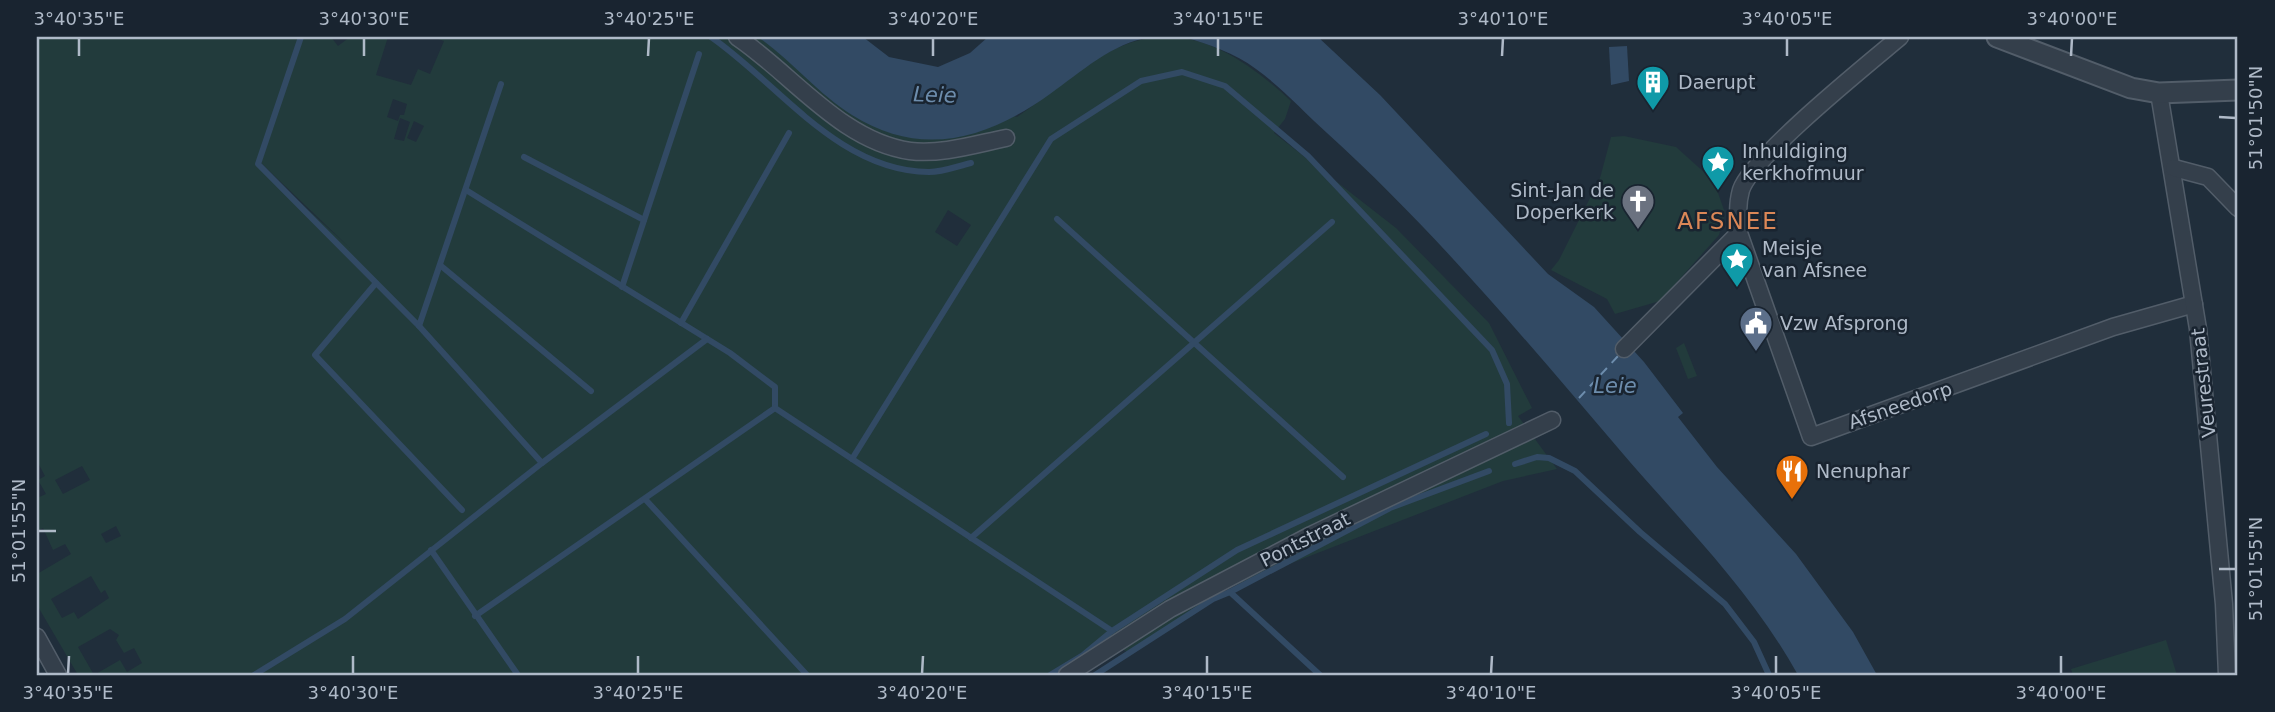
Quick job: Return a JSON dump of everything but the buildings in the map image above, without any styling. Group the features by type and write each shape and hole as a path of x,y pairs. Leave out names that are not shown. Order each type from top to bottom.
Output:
{"street":[{"path":"737,37 867,138 911,151 944,149 1006,138"},
{"name":"Afsneedorp","path":"1900,37 1759,160 1741,188 1737,214 1739,233 1811,437 2113,327 2194,304"},
{"path":"1997,37 2105,79 2160,93 2238,90"},
{"name":"Veurestraat","path":"2160,93 2194,304 2224,604 2227,675"},
{"path":"2174,168 2208,177 2238,208"},
{"path":"1624,349 1739,233"},
{"name":"Pontstraat","path":"1067,675 1170,610 1311,535 1552,419"},
{"path":"37,637 58,675"}],"green space":[{"path":"37,37 301,37 258,164 350,248 261,163 302,37 331,37 338,46 350,37 388,37 376,75 411,85 418,69 430,74 444,41 432,37 758,37 1017,117 1109,52 1135,41 1160,37 1184,38 1229,54 1251,68 1291,101 1285,119 1274,133 1396,228 1489,323 1532,408 1518,416 1557,469 1503,481 1230,587 1127,652 1105,638 1045,675 94,675 78,675 37,605 37,574 71,554 65,544 53,550 43,528 37,531 37,498 46,494 38,480 45,476 37,461","holes":["393,99 407,104 404,115 400,115 398,121 387,117","400,118 410,122 404,141 394,139","414,121 424,126 416,142 407,138","948,210 971,225 957,246 935,232","82,466 90,480 63,494 55,480","116,526 121,536 106,543 101,534","91,576 101,593 105,590 109,598 78,619 74,612 62,618 51,599","110,629 119,635 116,640 124,653 134,648 142,663 127,672 120,660 94,675 78,647"]},
{"path":"1624,136 1676,147 1706,174 1717,190 1725,213 1719,235 1660,301 1615,314 1607,299 1551,270 1559,260 1600,178 1611,137"},
{"path":"1684,343 1697,376 1688,379 1676,348"},
{"path":"2166,640 2177,675 2073,675 2071,669"}],"water":[{"name":"Leie","path":"758,37 863,37 889,57 938,67 970,53 988,37 1151,37 1123,45 1110,52 1026,110 1002,122 954,138 929,140 904,137 878,129 852,115"},
{"name":"Leie","path":"1184,37 1318,37 1380,95 1548,274 1594,307 1644,362 1683,413 1678,417 1717,467 1796,554 1853,632 1877,675 1798,675 1759,614 1714,557 1513,326 1404,207 1265,76 1230,54"},
{"path":"1627,46 1629,81 1611,85 1609,47"}],"waterway":[{"path":"301,37 258,164 419,326 501,84"},
{"path":"711,37 811,122 866,157 896,168 929,172 971,163"},
{"path":"622,287 699,54"},
{"path":"852,459 1051,139 1141,81 1182,72 1225,86 1308,156 1492,350 1507,384 1509,423"},
{"path":"681,323 789,133"},
{"path":"524,157 644,220"},
{"path":"466,190 730,353 775,387 775,408 475,616"},
{"path":"1057,219 1343,477"},
{"path":"971,538 1332,222"},
{"path":"440,265 591,391"},
{"path":"376,283 315,355 462,510"},
{"path":"419,326 542,463"},
{"path":"254,675 345,619 542,463 707,339"},
{"path":"775,408 1112,631 1237,550 1486,434"},
{"path":"1515,464 1537,457 1549,458 1575,471 1640,532 1725,604 1754,642 1769,675"},
{"path":"1230,592 1390,508 1489,471"},
{"path":"645,499 807,675"},
{"path":"431,550 518,675"},
{"path":"1095,675 1213,599 1230,592 1320,675"},
{"path":"1050,675 1083,655 1112,631"}],"ferry route":[{"path":"1579,398 1619,355"}],"place":[{"name":"Daerupt","path":"1653,112"},
{"name":"Inhuldiging kerkhofmuur","path":"1718,192"},
{"name":"Sint-Jan de Doperkerk","path":"1638,231"},
{"name":"Meisje van Afsnee","path":"1737,289"},
{"name":"Vzw Afsprong","path":"1756,353"},
{"name":"Nenuphar","path":"1792,501"}],"district":[{"name":"AFSNEE","path":"1728,221"}]}
